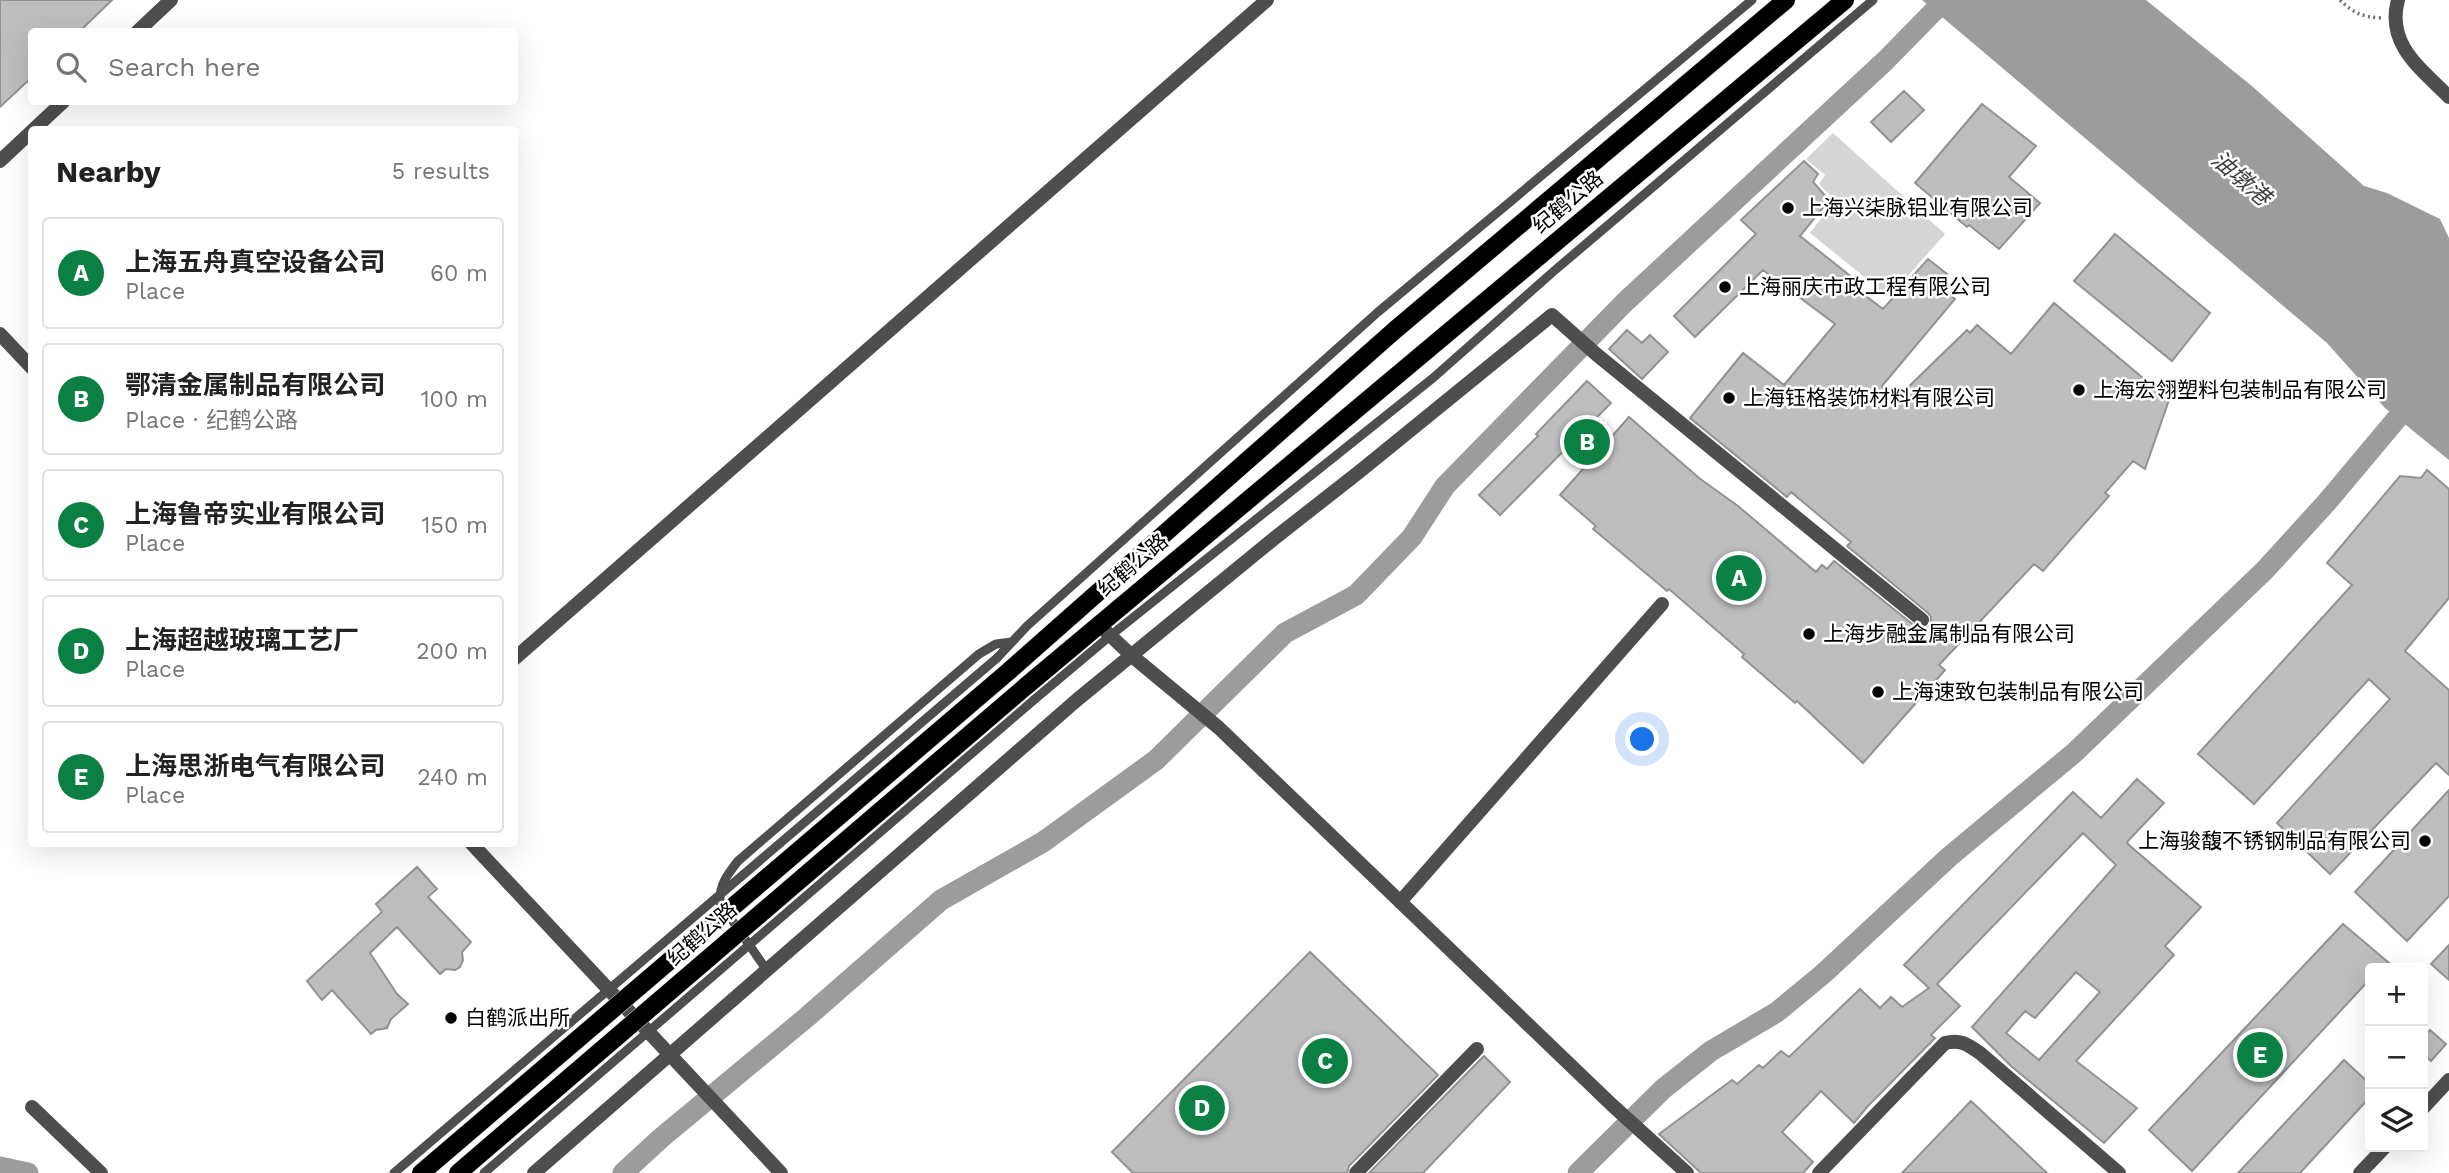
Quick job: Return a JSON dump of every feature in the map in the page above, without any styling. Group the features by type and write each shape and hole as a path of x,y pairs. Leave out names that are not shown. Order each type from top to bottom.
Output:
{"main road":[{"name":"纪鹤公路","path":"421,1173 1003,665 1786,0"},
{"name":"纪鹤公路","path":"458,1173 1030,693 1418,358 1844,0"}],"street":[{"path":"141,28 171,0"},
{"path":"518,655 1267,0"},
{"path":"2398,0 2393,20 2398,37 2413,61 2449,97"},
{"path":"36,126 60,105"},
{"path":"0,161 28,134"},
{"path":"534,1173 1068,708 1552,314 1596,354 1922,620"},
{"path":"0,334 28,364"},
{"path":"1400,902 1662,604"},
{"path":"1104,630 1219,729 1612,1105 1687,1173"},
{"path":"475,847 781,1173"},
{"path":"1819,1173 1945,1043 1954,1040 1965,1042 1980,1053 2119,1173"},
{"path":"1356,1173 1477,1049"},
{"path":"2428,1103 2449,1080"},
{"path":"32,1108 101,1173"},
{"path":"2360,1173 2380,1152"}],"lane":[{"path":"394,1173 1003,665 1012,642 1027,626 1378,312 1752,0"},
{"path":"1104,630 1433,378 1553,271 1873,0"},
{"path":"766,969 720,903 720,891 738,861 979,654 996,644 1012,642"},
{"path":"484,1173 1030,693"}],"path":[{"path":"2340,0 2352,12 2364,17 2393,20"}],"shaded area":[{"path":"1833,133 1945,234 1889,297 1810,233 1835,200 1819,184 1825,175 1806,159"}],"water":[{"name":"油墩港","path":"1922,0 2146,0 2253,87 2364,186 2387,193 2440,219 2449,238 2449,460 2385,408 2327,343"}],"building":[{"path":"0,0 112,0 83,28 28,28 28,81 0,107"},
{"path":"1904,91 1924,110 1891,142 1871,122"},
{"path":"1982,104 2036,146 2009,177 2040,203 1999,249 1969,225 1967,227 1915,183"},
{"path":"1804,161 1818,174 1813,182 1829,200 1800,236 1858,282 1854,287 1883,309 1928,259 1947,274 1938,285 1955,299 1882,386 1896,399 1967,330 1970,333 1977,325 2011,354 2054,303 2169,400 2145,469 2133,461 2105,493 2109,496 2043,571 2034,564 1939,665 1945,670 1863,763 1669,589 1667,591 1593,529 1596,526 1560,495 1629,417 1699,478 1738,506 1816,572 1822,565 1827,569 1834,561 1916,627 1925,629 1930,626 1931,617 1928,613 1847,546 1851,542 1791,492 1787,497 1690,418 1743,353 1784,385 1835,324 1763,270 1695,337 1674,316 1756,234 1741,220"},
{"path":"2115,234 2210,313 2172,361 2074,281"},
{"path":"1627,330 1642,343 1650,335 1668,352 1642,379 1609,349"},
{"path":"1587,381 1611,403 1500,515 1479,495 1538,436 1536,434"},
{"path":"2427,470 2449,489 2449,598 2405,651 2449,690 2449,775 2436,763 2330,874 2277,823 2390,699 2369,679 2254,804 2198,754 2352,585 2327,563 2400,476 2421,478"},
{"path":"2137,779 2164,803 2127,842 2201,907 2165,946 2174,955 2076,1061 2137,1108 2104,1143 2011,1066 1972,1027 2116,865 2083,833 1937,984 1960,1006 1931,1035 1935,1038 1854,1123 1821,1091 1782,1132 1813,1162 1803,1173 1701,1173 1659,1134 1732,1080 1737,1084 1759,1065 1763,1068 1781,1051 1789,1057 1860,989 1880,1008 1891,997 1902,1007 1929,988 1904,965 2073,792 2101,818","holes":["2076,972 2100,992 2039,1060 2006,1033 2025,1011 2035,1018"]},
{"name":"上海骏馥不锈钢制品有限公司","path":"2449,790 2449,896 2407,941 2355,892"},
{"path":"417,867 437,889 428,897 471,942 462,952 460,967 455,970 446,969 440,974 397,927 370,953 397,994 408,1004 391,1019 387,1028 371,1034 332,990 322,1000 307,981 382,912 376,904"},
{"path":"2343,924 2389,963 2365,963 2365,984 2192,1171 2149,1130"},
{"path":"2449,945 2449,980 2431,964"},
{"path":"1310,952 1438,1075 1349,1166 1347,1173 1133,1173 1112,1152"},
{"path":"2430,1030 2446,1044 2431,1061 2428,1058"},
{"path":"1484,1056 1510,1082 1423,1173 1369,1173"},
{"path":"2344,1060 2365,1079 2365,1102 2300,1173 2238,1173"},
{"path":"1971,1101 2047,1173 1902,1173"}],"waterway":[{"path":"623,1173 941,900 1043,842 1156,760 1285,633 1356,595 1412,537 1445,486 1625,302 1885,61 1935,10"},
{"path":"1578,1173 1663,1089 1711,1051 1777,1012 1823,974 1949,857 2074,753 2265,570 2327,502 2415,397"},
{"path":"0,1167 28,1173"}],"place":[{"name":"上海兴柒脉铝业有限公司","path":"1788,208"},
{"name":"上海丽庆市政工程有限公司","path":"1725,287"},
{"name":"上海宏翎塑料包装制品有限公司","path":"2079,390"},
{"name":"上海钰格装饰材料有限公司","path":"1729,398"},
{"name":"鄂清金属制品有限公司","path":"1587,442"},
{"name":"上海五舟真空设备公司","path":"1739,578"},
{"name":"上海步融金属制品有限公司","path":"1809,634"},
{"name":"上海速致包装制品有限公司","path":"1878,692"},
{"name":"上海骏馥不锈钢制品有限公司","path":"2425,841"},
{"name":"白鹤派出所","path":"451,1018"},
{"name":"上海思浙电气有限公司","path":"2260,1055"},
{"name":"上海鲁帝实业有限公司","path":"1325,1061"},
{"name":"上海超越玻璃工艺厂","path":"1202,1108"}]}
